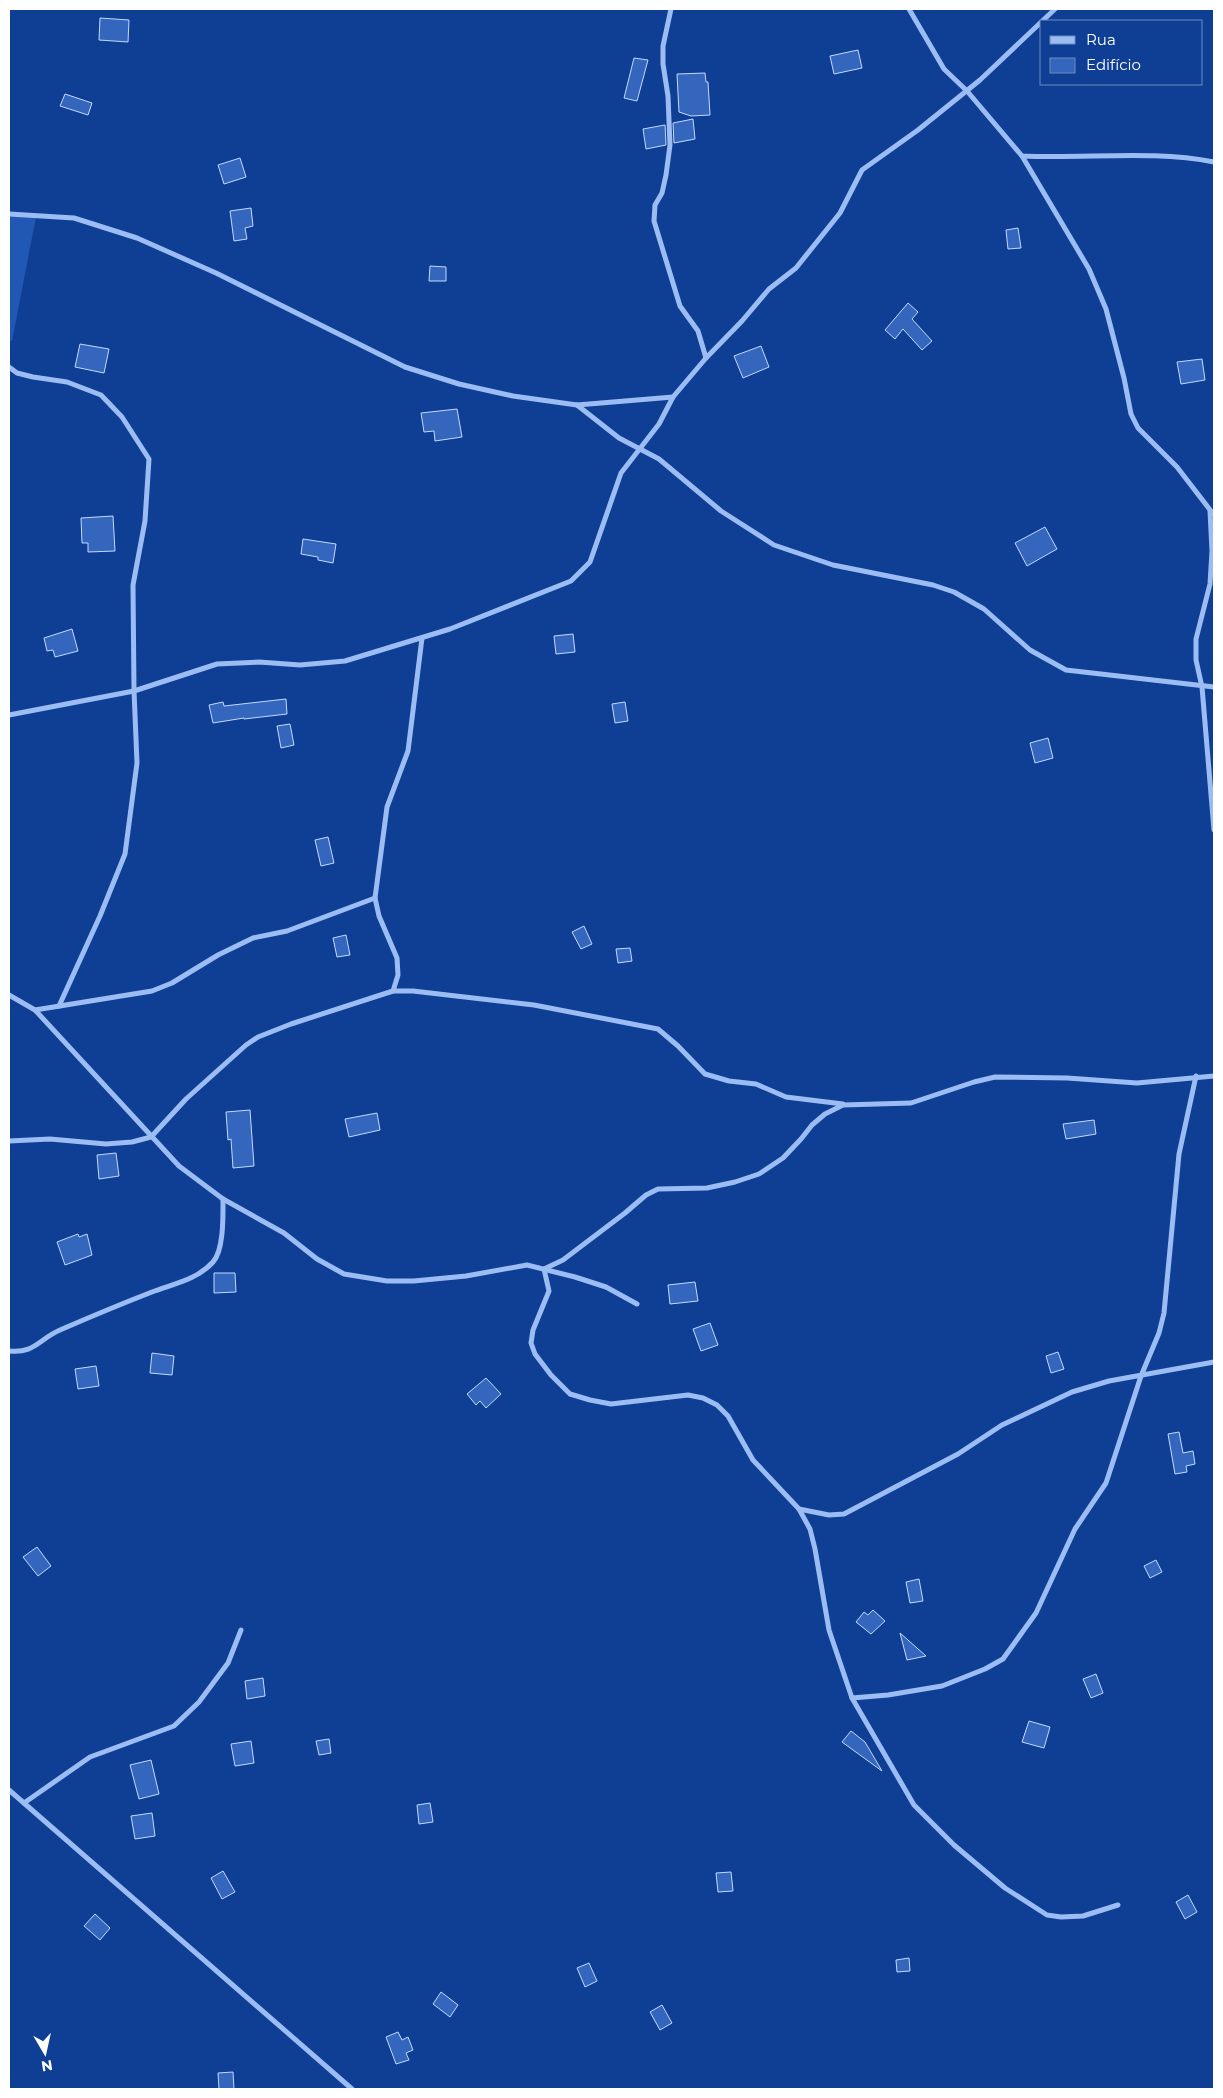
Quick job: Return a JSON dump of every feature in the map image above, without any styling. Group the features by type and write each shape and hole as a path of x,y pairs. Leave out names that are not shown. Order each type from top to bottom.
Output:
{"street":[{"path":"671,9 663,46 670,145 666,175 662,193 655,206 654,221 680,306 698,331 706,358"},
{"path":"909,9 944,70 967,91 1022,156 1089,269 1106,309 1132,414 1138,428 1177,467 1214,515"},
{"path":"1044,20 1056,9"},
{"path":"9,715 134,691 217,664 259,662 300,665 345,661 450,629 571,581 590,562 621,473 659,424 673,397 769,289 796,268 840,213 862,170 918,130 967,91 1040,24"},
{"path":"1022,156 1104,156 1195,159 1214,162"},
{"path":"9,214 74,218 137,238 216,273 405,367 458,384 513,396 577,405 673,397"},
{"path":"9,367 17,373 66,382 101,395 122,417 149,459 146,522 133,585 137,763 125,854 100,916 59,1006"},
{"path":"577,405 619,438 659,459 721,511 774,545 833,565 933,585 954,592 984,610 1030,650 1066,670 1214,687"},
{"path":"1210,510 1212,551 1210,584 1196,638 1196,660 1202,687 1214,830"},
{"path":"393,991 398,975 397,958 379,916 376,898 387,807 408,751 422,638"},
{"path":"35,1010 152,991 172,983 218,955 253,938 287,931 376,898"},
{"path":"9,1141 50,1139 106,1144 132,1142 150,1136 186,1099 246,1045 291,1024 393,991 413,991 534,1005 658,1030 678,1046 704,1074 729,1081 756,1084 786,1097 843,1104 911,1103 995,1077 1067,1078 1136,1083 1196,1076 1214,1076"},
{"path":"9,995 35,1010 179,1166 223,1199 284,1233 317,1259 344,1274 387,1282 414,1281 466,1276 527,1265 606,1288 637,1304"},
{"path":"852,1698 888,1695 942,1686 984,1669 1003,1660 1036,1613 1074,1529 1106,1483 1141,1376 1159,1333 1164,1314 1179,1154 1196,1076"},
{"path":"544,1269 563,1260 625,1214 646,1194 658,1189 707,1188 736,1182 759,1174 782,1158 819,1119 843,1104"},
{"path":"9,1351 18,1352 33,1349 51,1334 148,1293 187,1281 214,1262 224,1232 223,1199"},
{"path":"544,1269 549,1292 533,1330 531,1343 535,1354 551,1375 570,1394 611,1404 688,1395 703,1398 717,1405 728,1416 753,1460 799,1509 810,1529 816,1549 829,1630 852,1698 914,1805 954,1845 1005,1888 1047,1915 1061,1917 1083,1916 1118,1905"},
{"path":"799,1509 829,1516 844,1514 958,1454 1002,1425 1072,1392 1109,1381 1214,1362"},
{"path":"24,1803 90,1757 174,1726 199,1702 228,1663 241,1630"},
{"path":"9,1790 352,2089"}],"shaded area":[{"path":"9,212 36,217 12,341 9,340"}],"building":[{"path":"100,18 129,20 128,42 99,40"},
{"path":"858,50 862,68 834,74 830,56"},
{"path":"634,58 648,60 637,101 624,98"},
{"path":"705,73 706,82 708,82 710,115 691,116 679,112 677,74"},
{"path":"65,94 92,103 88,115 60,106"},
{"path":"693,119 695,139 674,143 673,123"},
{"path":"665,125 666,145 646,149 643,129"},
{"path":"240,158 246,177 224,184 218,165"},
{"path":"251,208 253,226 245,228 247,239 234,241 230,211"},
{"path":"1018,228 1021,248 1008,249 1006,230"},
{"path":"430,266 446,267 446,281 429,281"},
{"path":"908,303 918,312 912,319 932,341 922,350 903,329 895,339 885,330"},
{"path":"80,344 109,349 104,373 75,367"},
{"path":"761,346 769,367 743,378 734,356"},
{"path":"1202,359 1205,380 1181,384 1177,362"},
{"path":"457,409 462,437 435,441 434,431 424,432 421,413"},
{"path":"113,516 115,551 88,552 88,543 82,543 81,518"},
{"path":"1045,527 1057,549 1027,566 1015,543"},
{"path":"303,539 336,544 333,563 318,560 318,557 301,554"},
{"path":"72,629 78,651 55,657 53,650 47,651 44,638"},
{"path":"573,634 575,652 556,654 554,636"},
{"path":"286,699 287,714 213,723 209,705 223,702 224,706"},
{"path":"625,702 628,721 615,723 612,704"},
{"path":"290,724 294,745 281,748 277,726"},
{"path":"1048,738 1053,758 1035,763 1030,743"},
{"path":"328,837 334,863 321,866 315,840"},
{"path":"584,926 592,944 581,949 572,932"},
{"path":"346,935 350,955 337,957 333,938"},
{"path":"630,948 632,961 618,963 616,949"},
{"path":"250,1110 254,1166 233,1168 231,1139 228,1140 226,1112"},
{"path":"377,1113 380,1130 349,1137 345,1119"},
{"path":"1094,1120 1096,1134 1066,1139 1063,1124"},
{"path":"116,1153 119,1176 99,1179 97,1155"},
{"path":"78,1234 79,1237 87,1234 92,1255 65,1265 57,1242"},
{"path":"214,1273 235,1273 236,1292 214,1293"},
{"path":"695,1282 698,1301 670,1304 668,1285"},
{"path":"710,1323 718,1345 701,1351 693,1329"},
{"path":"1058,1352 1064,1369 1051,1373 1046,1356"},
{"path":"152,1353 174,1356 172,1375 150,1373"},
{"path":"96,1366 99,1386 78,1389 75,1369"},
{"path":"486,1378 501,1394 486,1408 480,1401 476,1405 467,1394"},
{"path":"1179,1432 1183,1453 1193,1451 1195,1464 1186,1466 1187,1472 1175,1474 1168,1434"},
{"path":"37,1547 51,1566 38,1576 23,1557"},
{"path":"1156,1560 1162,1572 1150,1578 1144,1566"},
{"path":"919,1579 923,1601 910,1603 906,1582"},
{"path":"873,1610 885,1621 871,1634 856,1622 864,1612 868,1615"},
{"path":"900,1633 926,1656 907,1660"},
{"path":"1096,1674 1103,1693 1091,1698 1083,1679"},
{"path":"263,1678 265,1696 247,1699 245,1681"},
{"path":"1029,1721 1050,1727 1044,1748 1022,1742"},
{"path":"851,1731 865,1742 882,1771 842,1742"},
{"path":"329,1739 331,1753 319,1755 316,1741"},
{"path":"251,1741 254,1763 235,1766 231,1744"},
{"path":"151,1760 159,1794 139,1799 130,1765"},
{"path":"430,1803 433,1822 419,1824 417,1805"},
{"path":"152,1813 155,1836 135,1839 131,1816"},
{"path":"223,1871 235,1892 222,1899 211,1878"},
{"path":"731,1872 733,1891 718,1892 716,1873"},
{"path":"1188,1895 1197,1912 1185,1919 1176,1902"},
{"path":"95,1914 110,1928 100,1940 84,1926"},
{"path":"909,1958 910,1971 897,1972 896,1960"},
{"path":"589,1963 597,1981 585,1987 577,1968"},
{"path":"441,1992 458,2005 450,2017 433,2004"},
{"path":"662,2005 672,2023 660,2030 650,2012"},
{"path":"398,2032 402,2040 408,2037 413,2050 406,2053 409,2060 396,2064 386,2037"},
{"path":"233,2072 234,2089 219,2089 218,2073"}]}
